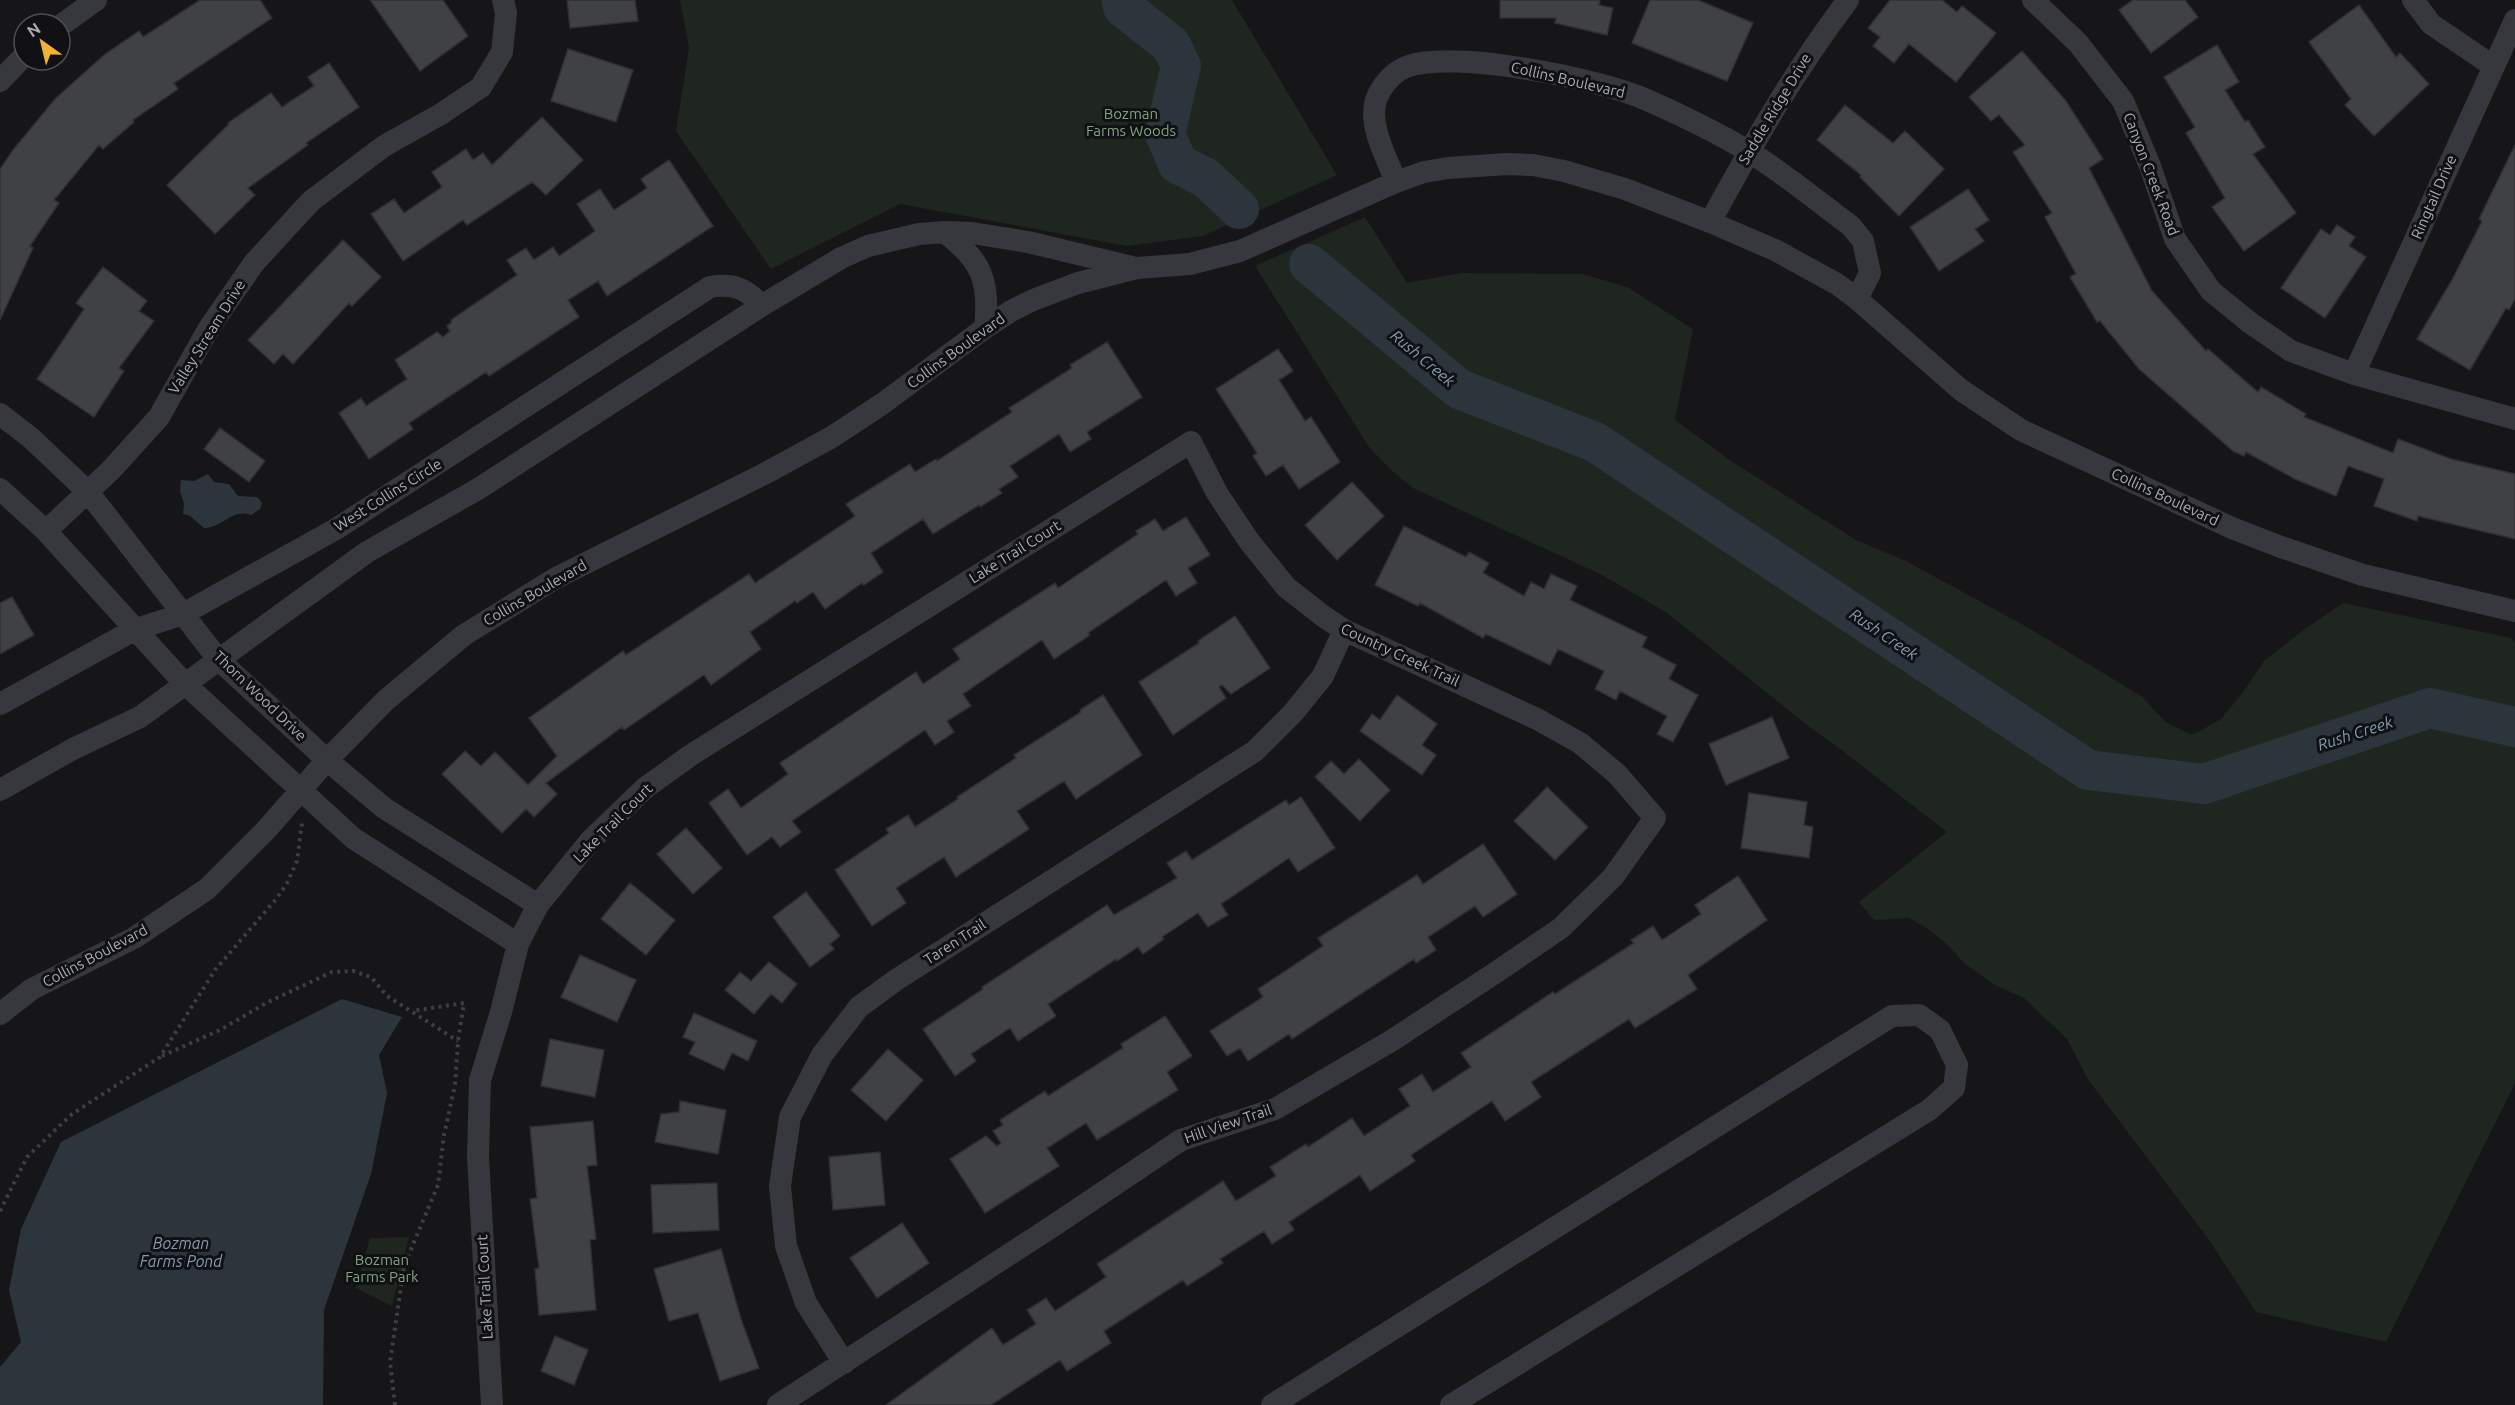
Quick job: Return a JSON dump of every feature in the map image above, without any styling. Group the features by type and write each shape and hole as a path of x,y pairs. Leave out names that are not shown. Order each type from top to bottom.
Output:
{"street":[{"path":"72,17 96,0"},
{"name":"Valley Stream Drive","path":"46,531 111,470 159,417 209,328 254,263 311,201 384,146 441,114 480,87 502,52 506,13 503,0"},
{"name":"Saddle Ridge Drive","path":"1710,222 1748,152 1806,57 1848,0"},
{"name":"Canyon Creek Road","path":"2033,0 2078,43 2123,101 2150,166 2175,239 2211,291 2249,322 2291,351 2354,374 2515,419"},
{"path":"2414,0 2431,24 2493,66"},
{"name":"Ringtail Drive","path":"2354,374 2515,20"},
{"name":"Collins Boulevard","path":"1396,182 1375,125 1375,105 1380,92 1391,77 1405,68 1421,63 1455,62 1503,66 1602,85 1644,99 1748,152 1851,226 1863,241 1870,273 1857,299"},
{"path":"0,81 12,68"},
{"name":"Collins Boulevard","path":"0,1014 32,989 134,938 207,889 301,792 327,760 409,678 456,641 556,578 764,474 832,437 882,404 985,328 1026,304 1057,290 1137,268 1190,264 1240,251 1396,182 1424,172 1475,164 1533,165 1595,179 1710,222 1785,255 1837,284 1961,390 2021,430 2232,528 2281,547 2363,575 2515,611"},
{"path":"944,232 967,250 980,268 987,303 985,328"},
{"name":"Collins Boulevard","path":"0,790 73,749 140,717 367,552 478,489 761,306 841,258 868,246 919,234 944,232 972,233 1028,242 1137,268"},
{"name":"West Collins Circle","path":"0,704 134,630 183,614 374,506 703,291 723,285 737,287 753,296 761,306"},
{"name":"Thorn Wood Drive","path":"0,414 31,438 88,492 218,659 327,760 384,807 538,904"},
{"name":"Country Creek Trail","path":"1191,442 1217,493 1250,541 1286,586 1323,616 1344,630 1537,719 1580,743 1617,774 1655,818"},
{"name":"Lake Trail Court","path":"492,1405 478,1157 480,1080 501,1012 518,944 538,904 590,841 645,788 691,755 1191,442"},
{"path":"0,489 46,531 185,684 353,838 518,944"},
{"name":"Taren Trail","path":"844,1363 806,1303 786,1246 780,1186 790,1117 822,1055 859,1007 896,980 1255,751 1293,713 1323,676 1344,630"},
{"name":"Hill View Trail","path":"778,1405 1181,1140 1275,1109 1391,1041 1492,975 1561,928 1613,877 1655,818"},
{"path":"1272,1405 1892,1016 1919,1015 1940,1030 1957,1065 1954,1088 1929,1110 1451,1405"}],"path":[{"path":"160,1057 215,970 277,898 287,882 297,861 302,818"},
{"path":"0,1211 27,1157 72,1114 160,1057 220,1030 268,1002 332,972 353,971 371,977 387,996 458,1041"},
{"path":"395,1405 390,1362 404,1266 438,1185 444,1135 455,1086 458,1041 464,1003 412,1011"}],"green space":[{"name":"Bozman Farms Woods","path":"680,0 1232,0 1337,175 1203,236 1127,246 900,204 771,269 676,131 689,48"},
{"path":"1365,217 1407,283 1461,273 1583,274 1627,287 1693,329 1675,420 1731,461 1856,540 1908,562 2034,631 2141,696 2167,723 2192,735 2220,720 2241,695 2264,661 2343,603 2511,638 2515,643 2515,1083 2386,1342 2256,1312 2207,1237 2089,1081 2067,1039 2024,998 1995,985 1964,963 1948,945 1927,928 1909,918 1874,920 1859,902 1947,832 1812,729 1666,612 1600,574 1413,488 1369,447 1255,266"},
{"name":"Bozman Farms Park","path":"409,1237 392,1306 356,1288 370,1238"}],"water":[{"path":"208,474 214,482 229,484 238,496 257,497 262,503 260,509 251,515 238,514 217,525 204,528 190,516 183,514 181,480 194,481"},
{"name":"Bozman Farms Pond","path":"342,999 402,1017 379,1055 387,1093 371,1174 324,1310 323,1405 0,1405 0,1367 21,1342 9,1290 21,1229 61,1142"}],"building":[{"path":"200,0 260,0 272,18 174,83 178,89 133,120 134,122 103,149 99,145 54,200 59,203 30,246 33,248 0,320 0,169 55,99 104,55 139,31 143,37"},
{"path":"370,0 443,0 468,36 420,71"},
{"path":"567,0 635,0 638,21 570,28"},
{"path":"1500,0 1600,0 1599,5 1613,8 1607,35 1555,23 1556,18 1500,18"},
{"path":"1650,0 1698,0 1753,23 1727,81 1632,43"},
{"path":"1890,0 1942,0 1957,12 1962,6 1996,33 1956,82 1909,44 1894,63 1873,46 1880,37 1868,28"},
{"path":"2133,0 2185,0 2198,17 2151,53 2119,10"},
{"path":"2359,5 2396,57 2400,53 2429,84 2374,136 2345,105 2351,99 2309,42"},
{"path":"2217,45 2239,82 2225,90 2245,122 2248,120 2265,147 2253,154 2296,213 2244,251 2212,207 2225,198 2186,133 2195,127 2164,77"},
{"path":"568,49 633,70 616,122 551,101"},
{"path":"2022,51 2066,101 2103,159 2089,168 2152,291 2206,351 2208,349 2258,392 2261,387 2306,414 2304,417 2393,453 2398,439 2451,459 2515,474 2515,539 2418,516 2417,521 2374,506 2384,479 2348,466 2336,496 2295,479 2246,452 2244,456 2233,451 2139,369 2100,321 2097,322 2070,277 2076,274 2045,217 2052,213 2013,152 2025,145 1999,115 1991,121 1969,97"},
{"path":"329,63 359,107 306,143 308,145 248,188 255,195 215,234 167,185 228,123 271,93 282,107 314,86 308,77"},
{"path":"1845,105 1893,143 1905,131 1944,169 1899,216 1860,177 1861,175 1817,140"},
{"path":"542,117 583,160 546,195 532,182 467,225 463,220 403,261 371,214 394,199 404,213 442,187 432,172 466,149 473,160 483,153 492,165"},
{"path":"2515,145 2515,299 2509,310 2506,308 2470,370 2417,339 2452,280 2482,221 2479,219"},
{"path":"669,160 713,226 607,296 598,281 568,300 579,317 489,376 486,372 409,423 413,429 369,459 339,413 361,398 366,406 407,379 395,360 437,332 443,337 450,331 447,326 452,322 451,320 517,275 507,260 526,248 534,260 553,247 559,256 595,231 577,204 600,189 614,210 647,188 641,179"},
{"path":"1968,189 1989,220 1975,229 1984,241 1939,271 1910,227"},
{"path":"2337,225 2355,237 2349,246 2366,257 2325,318 2281,288 2321,229 2330,235"},
{"path":"343,240 381,277 352,306 349,303 293,364 283,354 274,364 248,340"},
{"path":"103,267 147,301 139,311 154,321 119,368 124,371 94,417 37,379 84,309 76,303"},
{"path":"1107,342 1142,397 1087,432 1091,439 1070,452 1059,434 1010,466 1018,477 999,489 1002,493 980,507 979,505 933,534 923,519 871,553 883,572 864,585 862,583 825,609 813,592 797,603 795,601 750,632 761,649 711,685 704,675 624,730 622,727 546,783 557,794 534,817 526,809 502,833 442,774 465,751 481,766 495,752 528,785 557,756 529,718 623,651 626,655 749,574 755,583 855,516 846,504 910,464 915,472 936,459 937,461 1012,412 1009,408 1072,368 1070,365"},
{"path":"1278,349 1293,371 1279,380 1305,421 1311,417 1340,462 1299,489 1283,465 1266,476 1253,456 1257,453 1216,389"},
{"path":"220,428 265,461 249,482 204,449"},
{"path":"1352,482 1384,516 1337,560 1305,525"},
{"path":"1186,517 1210,555 1188,568 1197,583 1176,596 1166,580 1054,659 1042,640 963,694 971,706 947,721 954,732 935,745 925,730 792,821 801,832 780,847 772,837 747,855 709,803 728,789 741,808 788,774 780,763 916,672 923,684 960,659 953,649 1055,583 1058,588 1138,534 1136,531 1155,519 1163,531"},
{"path":"1404,526 1466,557 1469,552 1489,563 1483,573 1524,596 1531,582 1544,589 1551,574 1577,586 1570,600 1647,637 1642,647 1676,665 1669,679 1698,695 1673,742 1657,734 1667,716 1620,691 1616,700 1595,689 1604,671 1558,649 1550,665 1486,634 1483,638 1420,603 1418,606 1375,585"},
{"path":"12,597 34,635 0,654 0,603"},
{"path":"1235,616 1270,668 1231,694 1222,685 1219,687 1226,698 1173,735 1139,682 1199,643 1198,641"},
{"path":"1103,695 1142,755 1076,799 1064,781 1017,811 1029,829 956,877 944,857 896,888 906,903 872,926 835,870 889,833 886,829 908,815 915,827 958,799 957,797 1016,758 1014,755"},
{"path":"1397,695 1437,724 1422,745 1436,755 1422,775 1360,731 1372,714 1380,720"},
{"path":"1772,717 1789,758 1726,785 1709,744"},
{"path":"1359,759 1390,790 1360,821 1315,777 1331,761 1344,774"},
{"path":"1547,787 1588,827 1555,860 1514,821"},
{"path":"1749,793 1807,802 1804,825 1813,827 1809,858 1741,848"},
{"path":"1301,797 1335,848 1298,872 1289,858 1221,904 1228,915 1208,927 1198,913 1162,937 1164,939 1143,954 1138,947 1117,961 1116,959 1048,1004 1056,1016 1018,1041 1010,1028 971,1054 976,1061 955,1076 923,1029 983,989 982,987 1107,905 1114,915 1177,878 1167,863 1186,851 1192,860 1286,800 1289,805"},
{"path":"686,828 722,868 693,894 657,854"},
{"path":"1483,844 1517,894 1483,917 1475,906 1428,937 1436,950 1416,963 1414,959 1292,1039 1289,1034 1248,1061 1240,1048 1227,1056 1210,1031 1263,997 1258,989 1323,946 1318,938 1417,875 1423,884"},
{"path":"1738,876 1767,920 1688,975 1697,989 1635,1028 1629,1019 1531,1082 1541,1097 1505,1121 1492,1101 1411,1155 1415,1161 1370,1191 1360,1175 1289,1222 1294,1230 1272,1244 1264,1231 1220,1259 1223,1263 1187,1286 1183,1280 1104,1331 1111,1343 1067,1371 1060,1360 991,1405 886,1405 992,1328 1003,1345 1036,1324 1027,1310 1046,1298 1055,1311 1106,1277 1097,1264 1223,1181 1236,1201 1276,1176 1270,1167 1306,1144 1308,1147 1352,1118 1364,1136 1410,1106 1399,1089 1422,1074 1433,1092 1471,1067 1461,1053 1553,992 1555,994 1634,943 1631,940 1653,926 1662,940 1701,914 1695,905"},
{"path":"630,883 675,920 646,955 601,919"},
{"path":"806,892 840,936 830,944 834,949 810,967 773,917"},
{"path":"580,955 636,980 617,1022 561,997"},
{"path":"769,962 797,984 782,1003 771,994 754,1014 725,990 740,972 751,981"},
{"path":"694,1013 757,1041 748,1061 732,1053 724,1070 689,1054 695,1042 683,1037"},
{"path":"1165,1016 1192,1056 1167,1072 1178,1090 1097,1140 1086,1123 1047,1148 1059,1166 985,1213 950,1159 986,1136 997,1146 1001,1143 993,1131 1003,1125 1000,1120 1045,1091 1048,1096 1123,1048 1121,1044"},
{"path":"550,1039 604,1050 595,1097 541,1086"},
{"path":"888,1049 923,1080 886,1121 851,1090"},
{"path":"680,1101 726,1110 718,1154 655,1142 661,1114 679,1112"},
{"path":"593,1121 597,1165 587,1166 596,1239 590,1240 596,1310 539,1315 535,1269 539,1268 530,1199 537,1198 530,1127"},
{"path":"880,1152 885,1205 833,1210 829,1157"},
{"path":"717,1183 719,1230 653,1233 651,1185"},
{"path":"902,1223 929,1263 877,1298 850,1258"},
{"path":"721,1249 741,1319 759,1368 720,1381 698,1313 669,1321 654,1269"},
{"path":"555,1336 588,1350 574,1385 541,1371"}],"waterway":[{"name":"Rush Creek","path":"1122,0 1123,7 1171,45 1181,66 1165,134 1178,164 1206,178 1239,209"},
{"name":"Rush Creek","path":"1309,264 1459,389 1595,442 2088,770 2204,784 2430,708 2515,727"}]}
